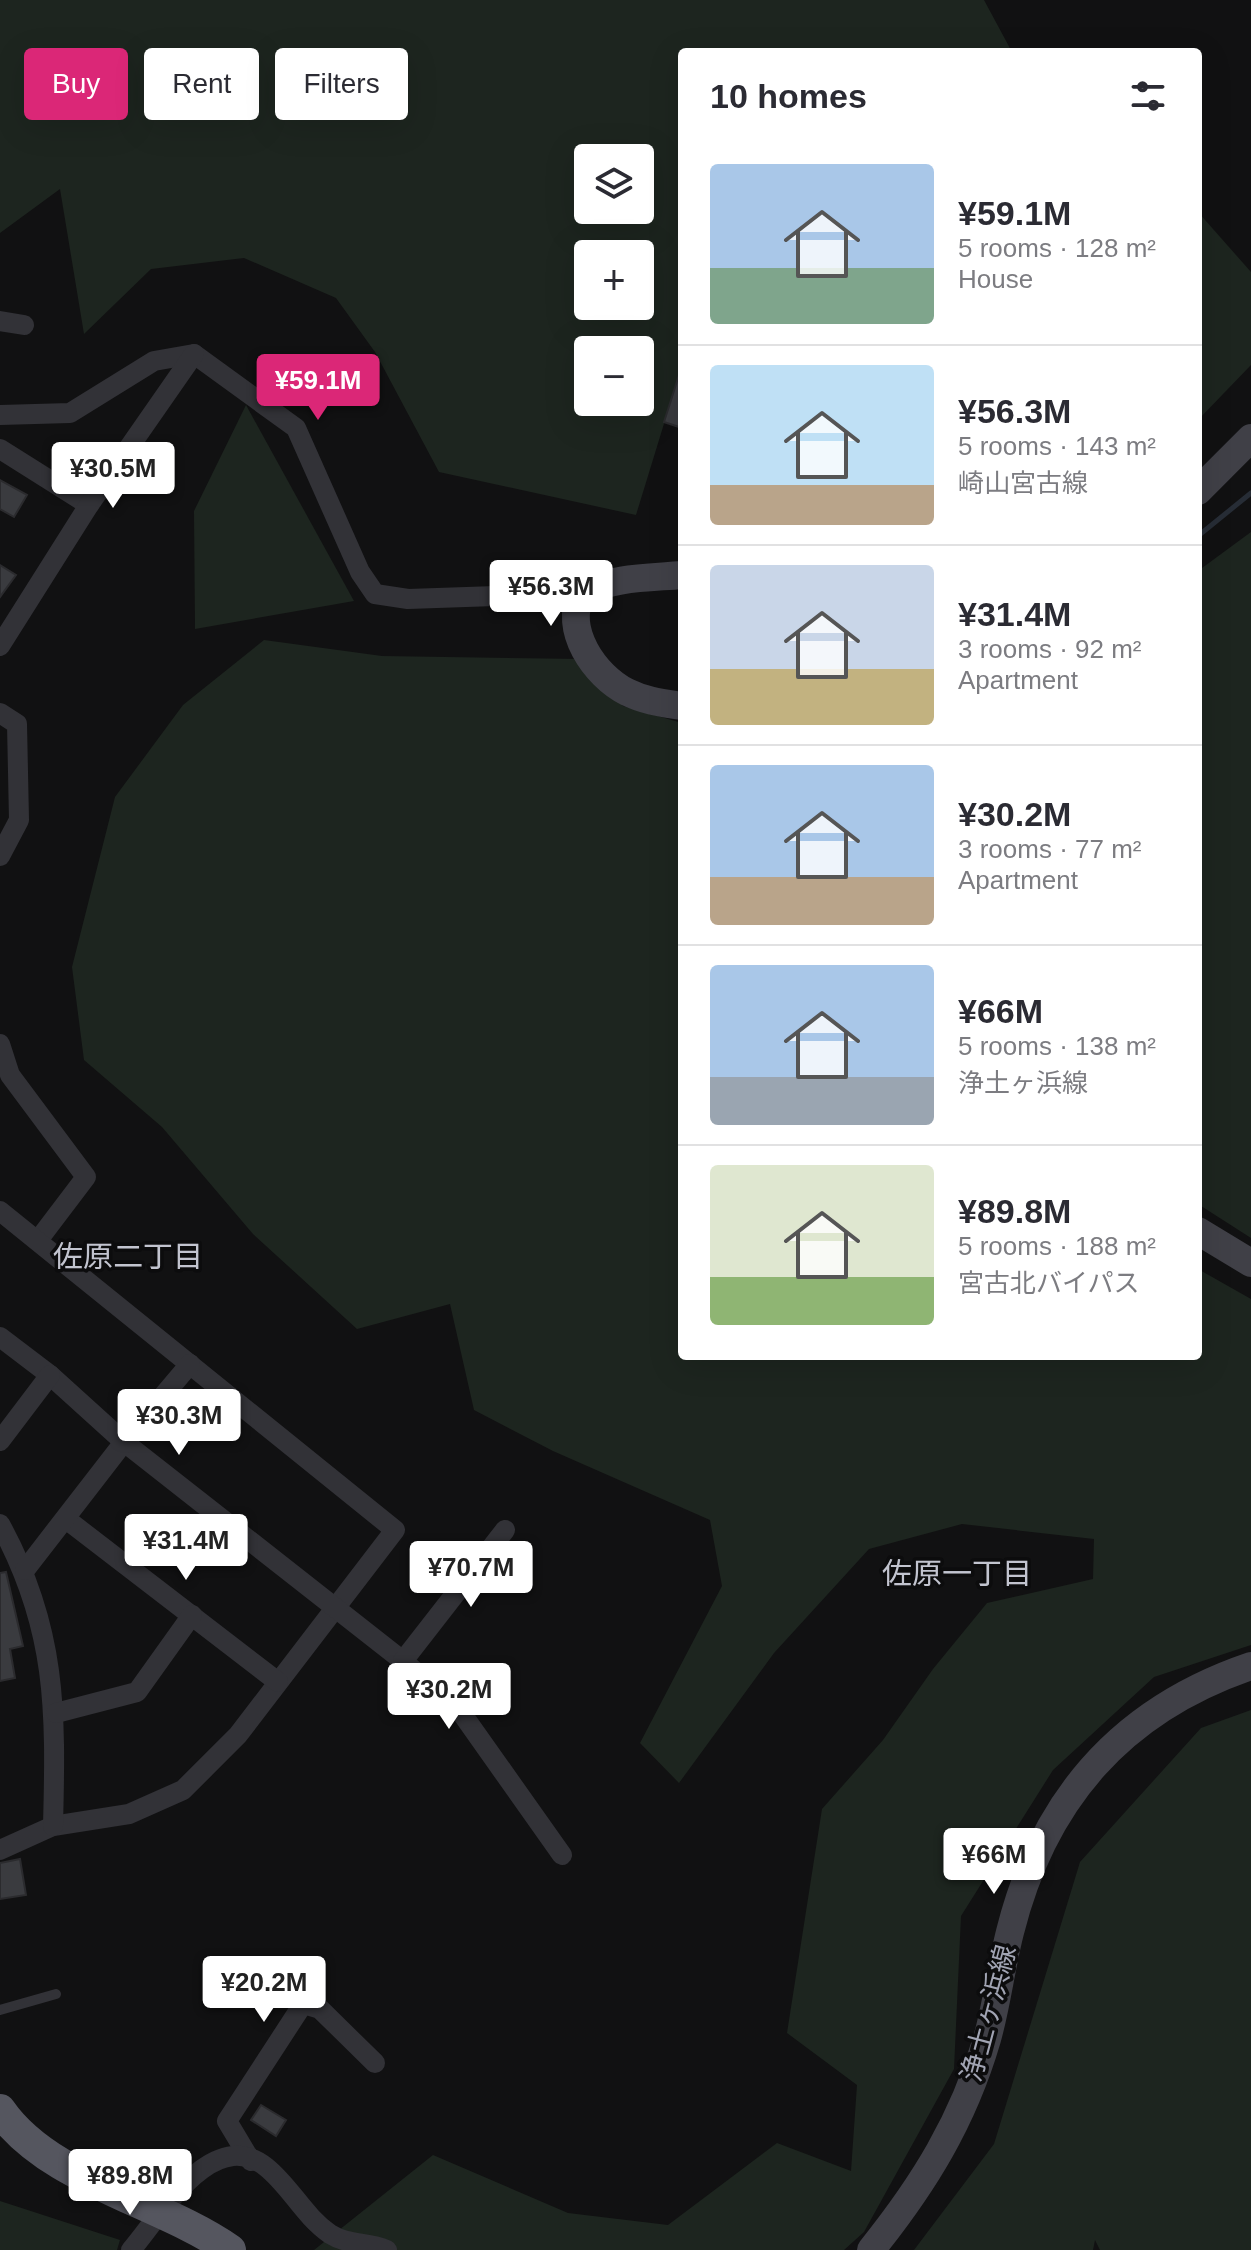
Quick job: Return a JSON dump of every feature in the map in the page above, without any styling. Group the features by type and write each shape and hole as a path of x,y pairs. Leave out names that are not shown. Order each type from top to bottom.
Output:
{"highway":[{"path":"0,2110 44,2152 128,2200 163,2213 230,2250"}],"main road":[{"path":"1202,487 1251,438"},
{"path":"678,575 614,580 582,593 578,600 578,633 585,650 603,674 624,691 646,700 678,705"},
{"path":"1202,1233 1251,1263"},
{"name":"浄土ヶ浜線","path":"871,2250 916,2194 950,2134 987,2039 1010,1930 1032,1861 1065,1801 1106,1750 1167,1705 1218,1678 1251,1666"}],"street":[{"path":"0,321 24,325"},
{"path":"0,646 89,505 194,354"},
{"path":"0,415 70,413 154,361 194,354 296,428 360,572 375,594 408,599 582,593"},
{"path":"0,449 89,505"},
{"path":"0,713 17,724 19,820 0,856"},
{"path":"0,1044 5,1077 86,1177 39,1239"},
{"path":"0,1211 39,1239 395,1530 238,1735 183,1790 129,1814 53,1826 0,1850"},
{"path":"0,1337 50,1375 124,1442 403,1661 470,1723 562,1855"},
{"path":"25,1570 124,1442 190,1364"},
{"path":"0,1441 50,1375"},
{"path":"66,1519 278,1682"},
{"path":"0,1524 25,1570 46,1646 56,1713 53,1826"},
{"path":"403,1661 505,1530"},
{"path":"56,1713 137,1692 192,1615"},
{"path":"251,2161 227,2121 303,2004 320,2009 375,2063"},
{"path":"131,2250 189,2178 213,2161 237,2156 265,2166 311,2218 330,2234 352,2245 374,2244 387,2250"}],"lane":[{"path":"0,2010 56,1994"}],"shaded area":[{"path":"0,0 984,0 1010,48 678,48 678,378 636,515 439,472 375,352 336,298 244,258 151,269 84,334 60,189 0,233"},
{"path":"1202,217 1251,272 1251,365 1202,416"},
{"path":"246,405 354,601 195,629 194,511"},
{"path":"1251,532 1251,1238 1202,1207 1202,568"},
{"path":"264,640 382,656 581,659 623,706 678,722 678,1360 1202,1360 1202,1271 1251,1299 1251,1645 1154,1677 1053,1770 961,1916 954,2069 864,2232 844,2250 314,2250 433,2155 568,2213 668,2225 777,2143 851,2171 857,2085 787,2033 822,1809 883,1740 933,1669 987,1603 1093,1579 1094,1539 962,1524 869,1549 774,1653 679,1783 640,1743 722,1586 710,1520 553,1451 474,1410 450,1304 357,1329 253,1234 162,1127 84,1060 72,967 115,797 183,705"},
{"path":"1251,1710 1251,2250 1100,2250 1095,2240 1093,2250 914,2250 994,2144 1080,1862 1201,1728"},
{"path":"0,2201 120,2240 117,2250 0,2250"}],"building":[{"path":"678,378 678,427 664,422"},
{"path":"0,480 27,495 14,517 0,509"},
{"path":"0,565 16,575 0,597"},
{"path":"6,1572 23,1646 10,1649 15,1678 0,1681 0,1573"},
{"path":"20,1859 26,1895 0,1899 0,1863"},
{"path":"261,2105 286,2120 276,2136 251,2120"}],"waterway":[{"path":"1202,533 1251,493"}],"district":[{"name":"佐原二丁目","path":"128,1257"},
{"name":"佐原一丁目","path":"957,1574"}]}
